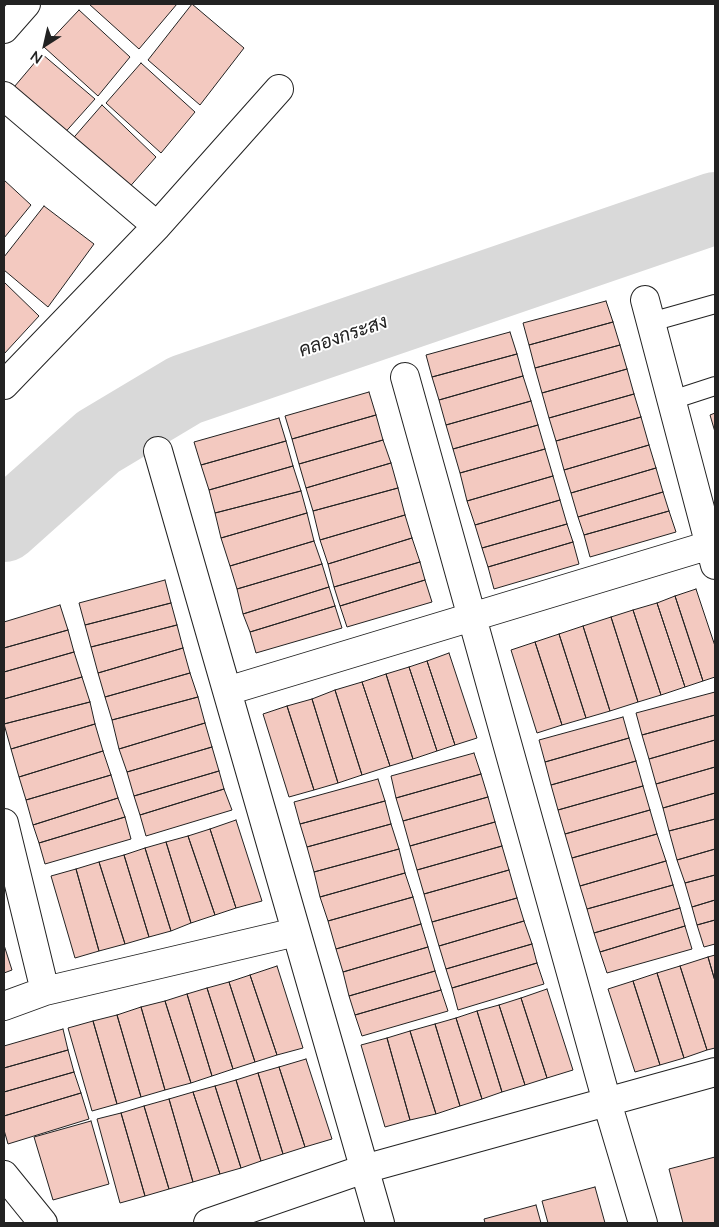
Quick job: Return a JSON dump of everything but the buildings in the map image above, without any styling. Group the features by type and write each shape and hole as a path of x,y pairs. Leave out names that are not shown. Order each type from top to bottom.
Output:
{"street":[{"path":"4,29 26,4"},
{"path":"4,385 157,226 279,89"},
{"path":"4,96 157,226"},
{"path":"227,691 473,617 712,555 648,311"},
{"path":"406,376 607,1102 643,1223"},
{"path":"158,451 380,1223"},
{"path":"4,823 45,991"},
{"path":"4,1006 45,991 296,932"},
{"path":"208,1223 364,1168 715,1072"},
{"path":"4,1176 43,1223"}],"lane":[{"path":"648,311 715,304"},
{"path":"672,400 715,386"}],"waterway":[{"name":"คลองกระสง","path":"4,526 98,442 185,390 715,208"}]}
